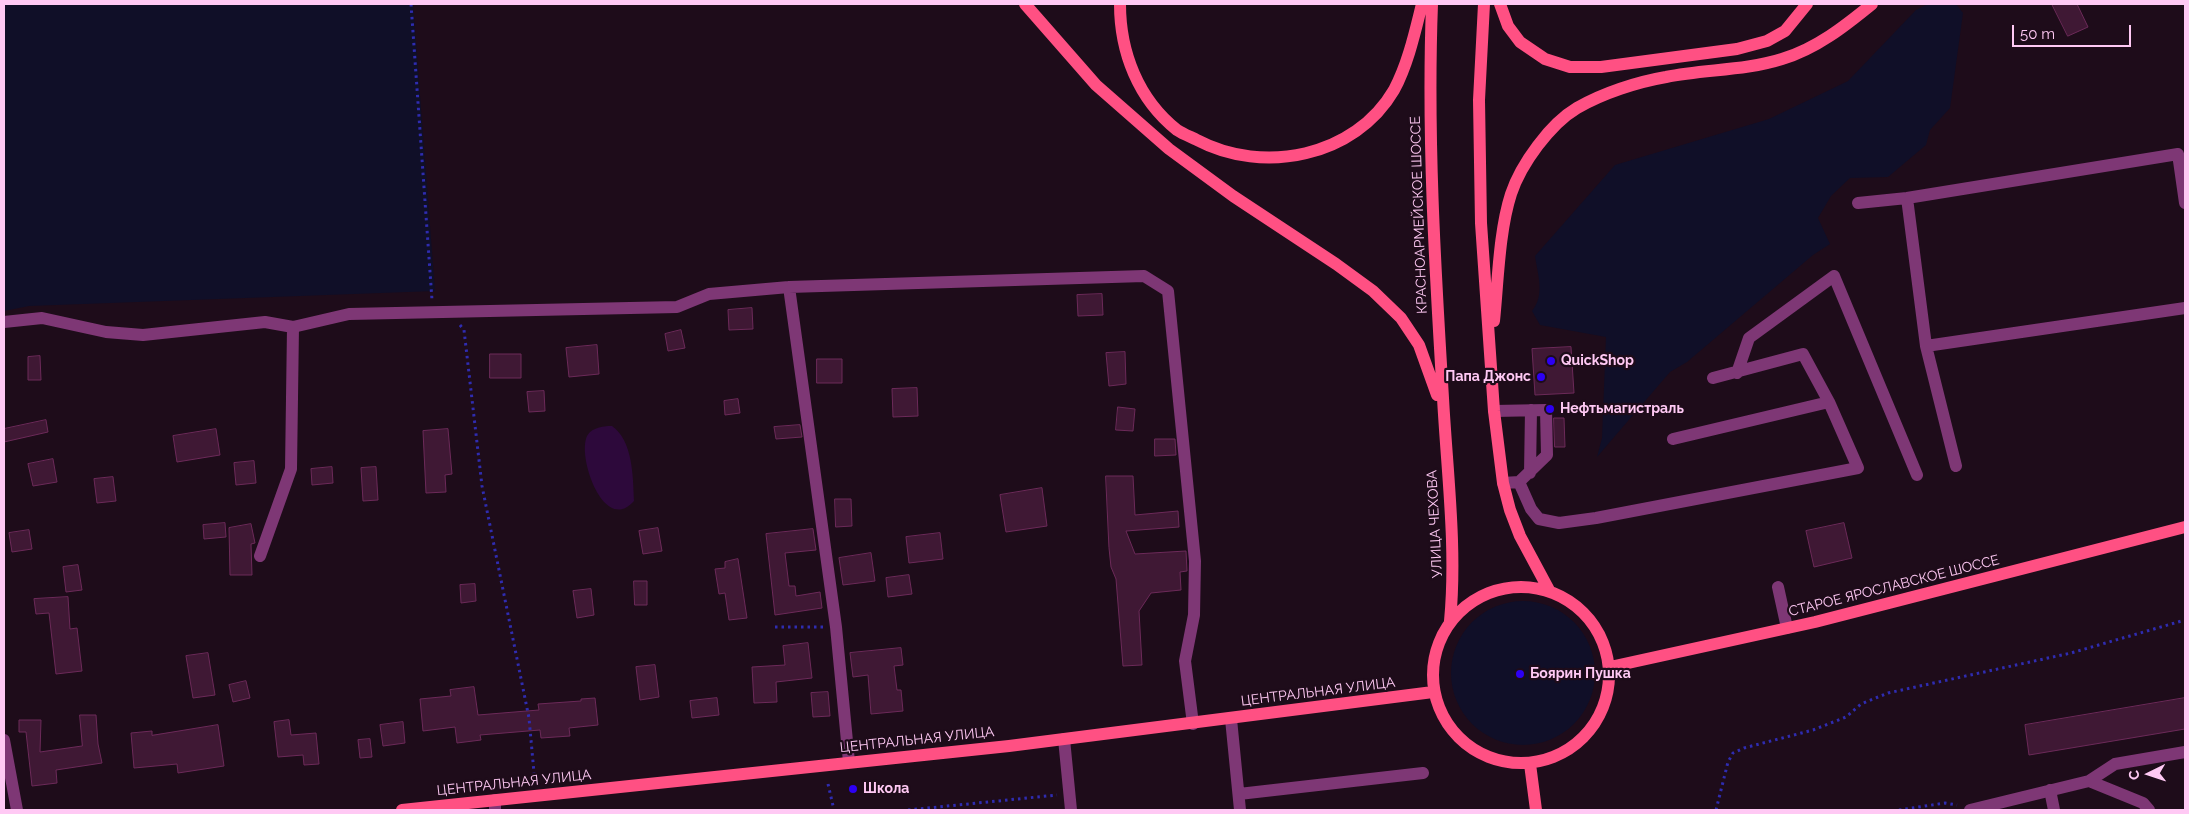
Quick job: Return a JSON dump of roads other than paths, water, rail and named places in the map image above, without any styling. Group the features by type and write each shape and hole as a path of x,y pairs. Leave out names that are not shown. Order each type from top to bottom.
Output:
{"main road":[{"path":"1025,4 1096,85 1169,149 1233,196 1336,264 1373,291 1402,318 1419,344 1429,368 1444,424"},
{"path":"1120,4 1120,28 1130,68 1149,101 1178,130 1211,148 1245,157 1273,159 1325,148 1350,136 1372,116 1394,90 1412,44 1422,4"},
{"name":"КРАСНОАРМЕЙСКОЕ ШОССЕ","path":"1432,4 1429,76 1432,210 1444,424"},
{"path":"1484,4 1479,100 1481,214 1494,411 1503,483 1510,510 1520,536 1549,590"},
{"path":"1500,4 1508,26 1520,42 1545,60 1570,67 1601,67 1737,49 1767,41 1785,31 1807,4"},
{"path":"1490,356 1502,246 1511,194 1526,162 1551,131 1576,109 1614,92 1666,77 1745,68 1783,59 1812,46 1844,26 1872,4"},
{"name":"УЛИЦА ЧЕХОВА","path":"1444,424 1453,562 1450,622"},
{"name":"СТАРОЕ ЯРОСЛАВСКОЕ ШОССЕ","path":"1610,668 1787,628 2185,527"},
{"path":"1522,586 1549,590 1579,607 1600,634 1610,668 1606,702 1589,732 1563,754 1530,764 1495,760 1479,754 1458,738 1442,717 1434,692 1432,668 1436,651 1450,622 1469,602 1494,590 1522,586"},
{"name":"ЦЕНТРАЛЬНАЯ УЛИЦА","path":"402,810 495,805 536,796 1064,739 1434,692"},
{"path":"1530,764 1536,810"}],"lane":[{"path":"1858,203 1907,198 2178,154 2185,204"},
{"path":"1907,198 1926,346 1956,466"},
{"path":"4,322 42,318 106,332 143,335 265,322 293,328 349,314 677,307 709,294 788,287 1144,276 1168,291 1195,561 1194,615 1186,661 1193,724"},
{"path":"1737,373 1749,338 1834,276 1917,475"},
{"path":"788,287 836,627 849,762"},
{"path":"1926,346 2185,308"},
{"path":"260,556 291,469 293,328"},
{"path":"1519,482 1531,509 1539,519 1559,522 1596,518 1858,468 1829,402 1803,354 1713,378"},
{"path":"1673,439 1829,402"},
{"path":"1530,473 1531,410"},
{"path":"1494,411 1546,410 1547,455 1519,482 1503,483"},
{"path":"1778,587 1787,628"},
{"path":"1231,719 1240,810"},
{"path":"1064,739 1071,810"},
{"path":"4,740 17,810"},
{"path":"1973,809 2089,781 2115,764 2185,752"},
{"path":"1239,794 1423,773"},
{"path":"2089,781 2143,804 2149,810"},
{"path":"2050,790 2054,810"}],"place":[{"name":"QuickShop","path":"1551,361"},
{"name":"Папа Джонс","path":"1541,377"},
{"name":"Нефтьмагистраль","path":"1550,409"},
{"name":"Боярин Пушка","path":"1520,674"},
{"name":"Школа","path":"853,789"}]}
